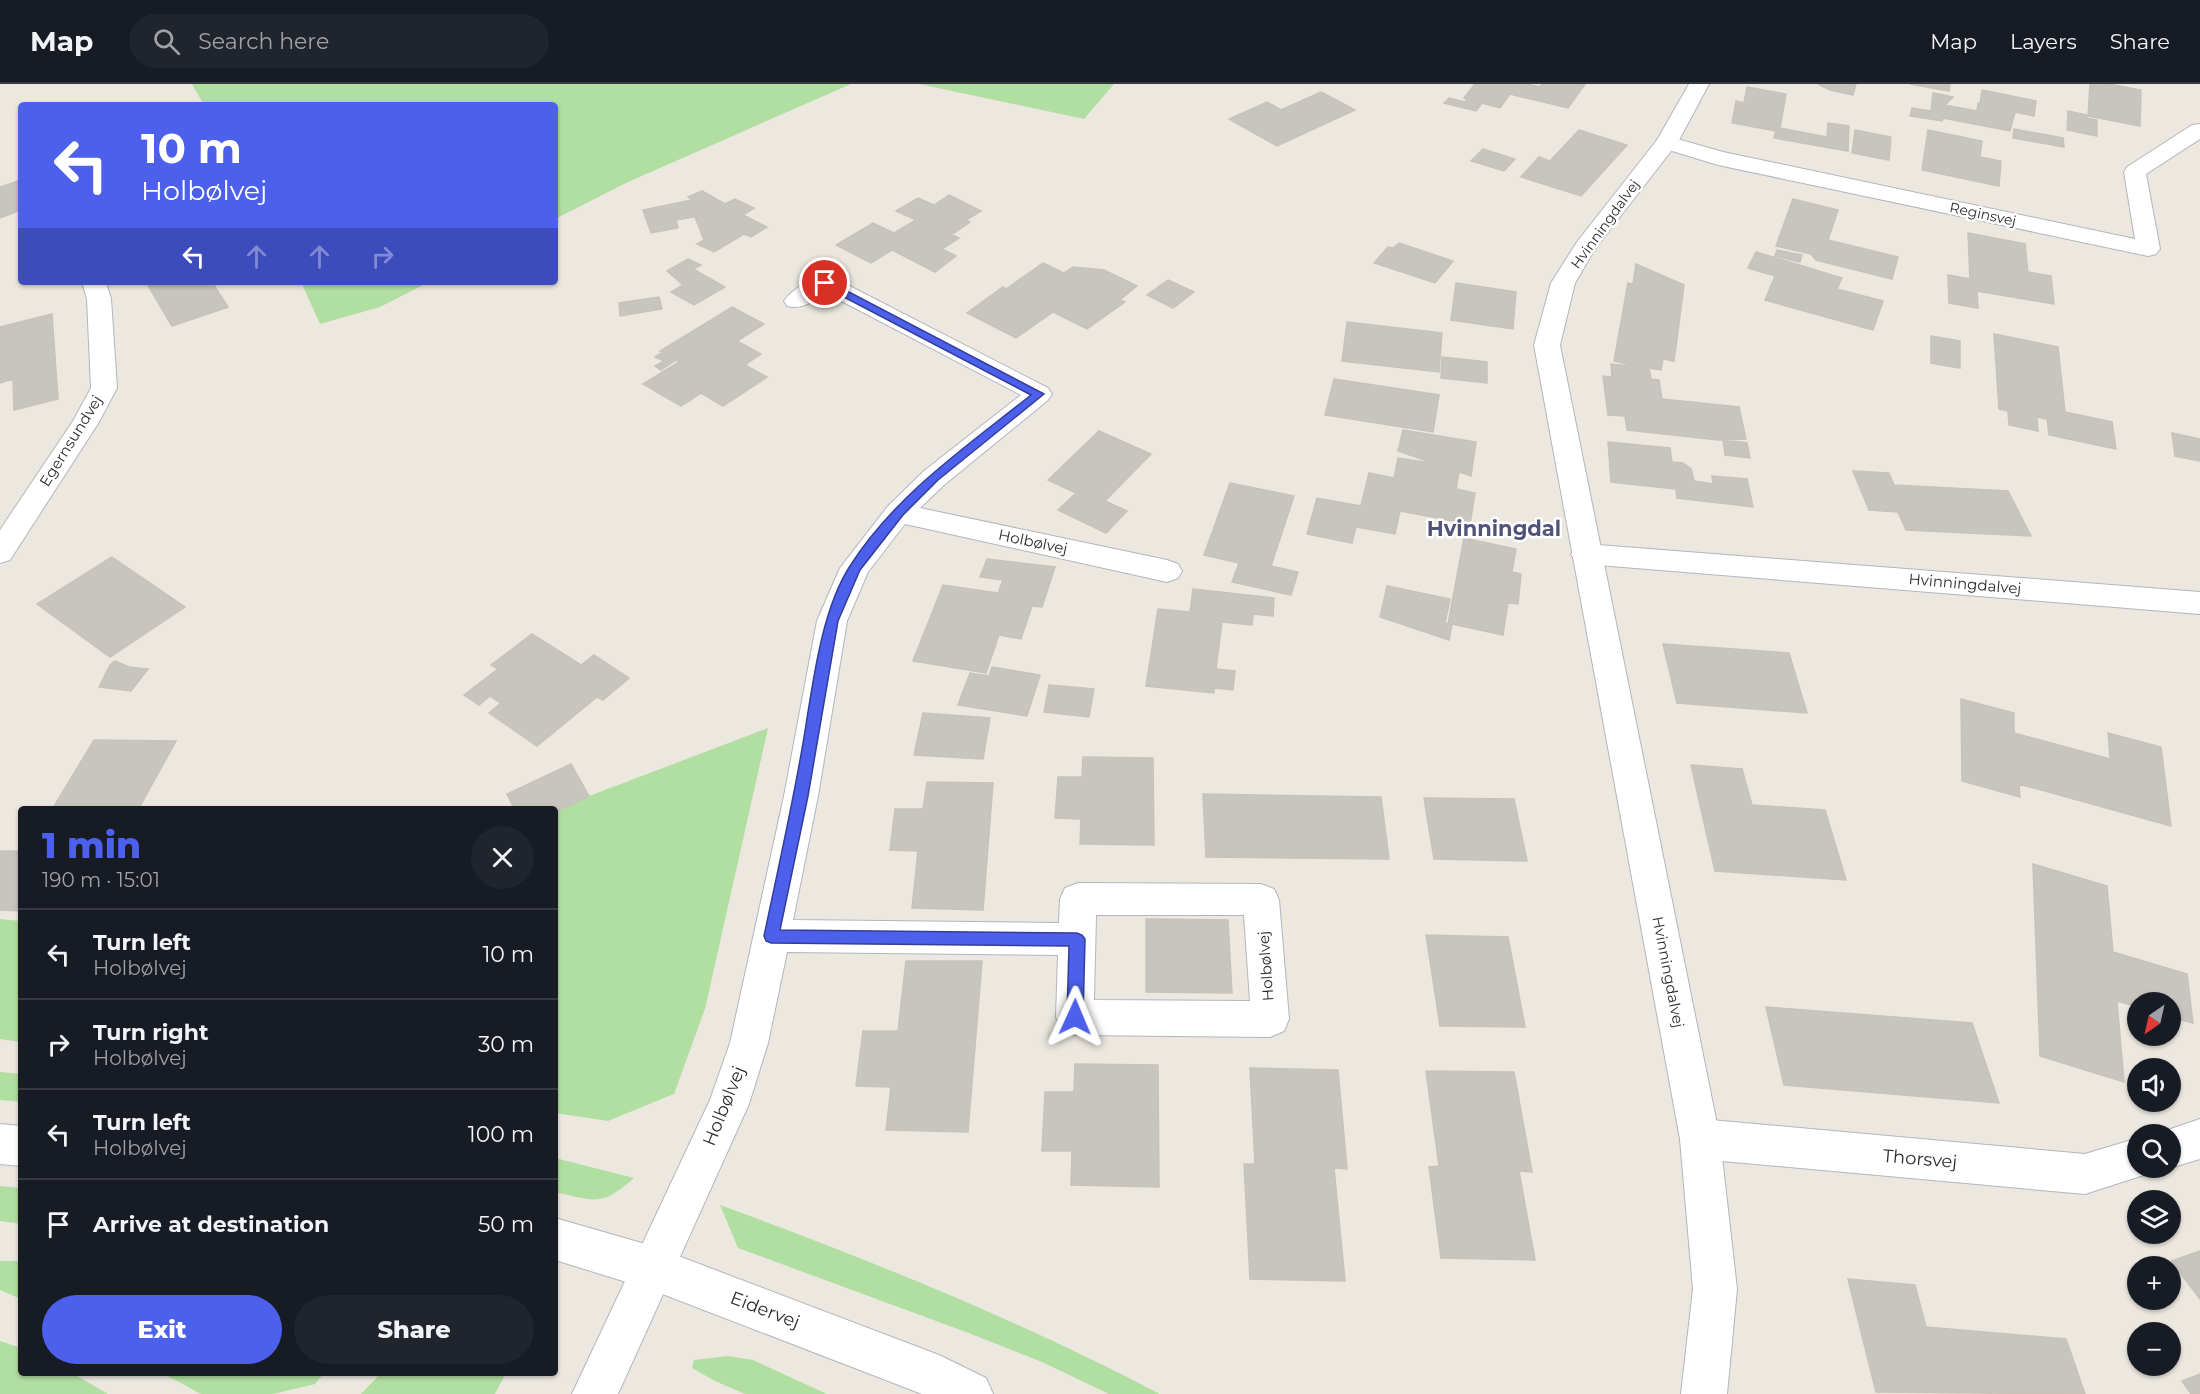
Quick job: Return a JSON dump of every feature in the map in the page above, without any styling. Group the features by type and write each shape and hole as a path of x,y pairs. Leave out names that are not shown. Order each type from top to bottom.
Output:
{"street":[{"name":"Hvinningdalvej","path":"1699,84 1667,142 1585,247 1568,274 1563,284 1548,345 1586,554 1700,1139 1715,1289 1704,1394"},
{"name":"Reginsvej","path":"1667,142 1718,158 2148,249 2135,172 2200,130"},
{"name":"Holbølvej","path":"595,1394 729,1104 749,1043 801,796 832,621 855,568 898,513 934,478 1039,394 825,283 796,301"},
{"name":"Egernsundvej","path":"0,553 86,422 104,388 99,299 95,285"},
{"name":"Holbølvej","path":"898,513 1167,571"},
{"name":"Hvinningdalvej","path":"1586,554 2200,603"},
{"name":"Holbølvej","path":"1078,899 1261,900 1270,1019 1075,1017 1077,939 1078,899"},
{"path":"771,936 1077,939"},
{"name":"Thorsvej","path":"1700,1139 2085,1174 2127,1161"},
{"path":"2181,1145 2200,1139"},
{"path":"0,1144 18,1146"},
{"name":"Eidervej","path":"558,1240 652,1268 939,1378 970,1394"}],"green space":[{"path":"192,84 851,84 628,182 558,217 558,102 202,102"},
{"path":"919,84 1114,84 1084,119"},
{"path":"302,285 423,285 380,307 320,324"},
{"path":"768,728 705,1009 674,1094 608,1121 558,1113 558,808"},
{"path":"0,919 18,921 18,1042 0,1039"},
{"path":"0,1072 18,1074 18,1102 0,1100"},
{"path":"558,1159 634,1178 605,1198 580,1198 558,1193"},
{"path":"0,1186 18,1188 18,1224 0,1221"},
{"path":"720,1205 943,1292 1053,1341 1160,1394 1109,1394 1042,1362 966,1332 738,1248"},
{"path":"0,1261 18,1261 18,1298 0,1290"},
{"path":"0,1341 18,1347 18,1376 77,1376 108,1394 0,1394"},
{"path":"728,1356 753,1360 827,1394 745,1394 692,1368 694,1360"},
{"path":"168,1376 322,1376 315,1384 273,1394 201,1394"},
{"path":"378,1376 504,1376 495,1394 361,1394"}],"building":[{"path":"1475,84 1527,84 1540,87 1542,84 1585,84 1568,108 1510,94 1500,108 1482,103 1476,111 1444,103 1449,98 1465,102 1467,99 1464,98"},
{"path":"1818,84 1856,84 1853,95 1830,90"},
{"path":"1910,84 1950,84 1949,91"},
{"path":"2090,84 2109,84 2141,90 2140,126 2088,116"},
{"path":"1747,87 1786,94 1780,128 1827,137 1828,123 1849,126 1848,151 1774,138 1776,131 1732,123 1736,101 1744,103"},
{"path":"1982,90 2036,101 2034,116 2015,112 2010,131 1943,118 1942,121 1910,116 1912,108 1931,111 1933,93 1953,97 1945,105 1977,111"},
{"path":"1321,92 1355,110 1277,146 1229,119 1267,102 1281,110"},
{"path":"2068,111 2087,115 2087,118 2097,120 2097,136 2067,130"},
{"path":"2014,129 2063,138 2064,147 2013,138"},
{"path":"1579,130 1627,145 1581,196 1521,177 1539,157 1550,161"},
{"path":"1855,130 1891,137 1889,160 1852,153"},
{"path":"1928,130 1982,141 1980,157 2001,161 1999,186 1922,170"},
{"path":"1483,149 1515,159 1504,171 1471,161"},
{"path":"18,181 18,211 0,218 0,187"},
{"path":"702,191 725,204 735,199 754,208 743,215 767,227 751,237 744,234 714,252 697,244 704,240 695,217 699,216 676,220 678,228 651,233 643,210 692,200 688,197"},
{"path":"949,195 981,211 966,220 970,222 954,233 948,233 959,238 942,249 956,256 935,272 892,250 871,263 836,245 873,223 894,233 916,220 896,211 918,198 934,205"},
{"path":"1793,199 1838,210 1828,240 1898,257 1892,279 1816,260 1811,254 1776,246"},
{"path":"1968,233 2025,244 2028,272 2051,276 2054,304 1977,291 1978,308 1949,303 1948,275 1970,279"},
{"path":"1399,243 1453,261 1435,283 1374,263 1388,247 1393,248"},
{"path":"1777,250 1802,255 1800,262 1775,256"},
{"path":"1756,252 1842,278 1837,289 1883,301 1873,330 1765,300 1775,276 1748,268"},
{"path":"688,259 701,265 693,269 725,287 694,305 671,292 683,285 667,271"},
{"path":"1043,263 1064,273 1073,267 1104,270 1137,286 1120,300 1125,302 1087,329 1053,312 1016,338 967,313 1003,287 1006,289"},
{"path":"1636,264 1684,285 1674,361 1663,359 1661,370 1649,368 1651,379 1659,380 1662,399 1739,407 1746,439 1719,440 1627,430 1625,416 1608,415 1603,376 1612,377 1611,364 1639,367 1614,361 1628,283 1633,284"},
{"path":"1168,280 1194,292 1173,308 1147,295"},
{"path":"1456,283 1516,292 1513,329 1451,320"},
{"path":"148,285 214,285 228,307 172,326"},
{"path":"659,297 662,309 620,316 619,303"},
{"path":"732,307 764,324 737,341 761,354 745,365 767,377 723,406 701,393 681,406 643,384 679,362 676,360 661,370 655,366 664,361 655,357 663,352 660,351"},
{"path":"52,314 58,399 14,410 13,379 0,383 0,327"},
{"path":"1347,322 1442,333 1439,372 1342,361"},
{"path":"1994,334 2058,347 2065,412 2112,422 2116,449 2049,435 2047,419 2037,417 2038,431 2009,425 2008,411 1999,409"},
{"path":"1931,336 1960,341 1960,368 1931,363"},
{"path":"1442,357 1487,362 1487,383 1441,378"},
{"path":"1334,379 1439,395 1433,432 1325,415"},
{"path":"1403,430 1476,442 1471,476 1398,451"},
{"path":"1099,431 1151,454 1105,501 1127,511 1106,533 1058,510 1076,493 1048,480"},
{"path":"2172,433 2200,439 2200,461 2175,456"},
{"path":"1723,440 1747,443 1750,458 1725,455"},
{"path":"1608,442 1670,448 1672,462 1683,463 1691,469 1694,481 1713,484 1712,476 1747,479 1753,507 1677,498 1676,489 1611,482"},
{"path":"1398,458 1437,464 1459,472 1456,489 1475,493 1470,524 1400,511 1395,534 1356,527 1352,543 1307,534 1317,498 1361,506 1369,473 1394,478"},
{"path":"1853,471 1889,473 1894,485 2008,491 2031,536 1906,530 1898,512 1869,510"},
{"path":"1230,483 1294,496 1271,566 1298,572 1291,595 1232,582 1239,563 1204,555"},
{"path":"1464,538 1516,549 1512,572 1521,574 1518,604 1508,603 1503,635 1452,624 1449,640 1380,617 1387,586 1450,599 1445,623 1448,624"},
{"path":"112,557 185,607 110,657 37,604"},
{"path":"987,559 1055,567 1042,607 1032,606 1021,639 999,635 986,673 913,661 943,585 998,593 1003,580 980,577"},
{"path":"1193,589 1274,598 1273,616 1253,614 1252,625 1222,622 1216,669 1235,671 1233,690 1214,688 1214,693 1146,686 1158,609 1190,612"},
{"path":"532,634 581,665 594,655 629,678 603,700 597,697 537,746 489,713 501,703 490,696 479,705 464,695 498,669 491,665"},
{"path":"1663,644 1789,653 1807,713 1677,703"},
{"path":"115,661 129,667 148,669 131,691 99,687 110,665"},
{"path":"992,667 1040,675 1027,716 958,705 970,673 989,676"},
{"path":"1049,685 1094,689 1089,717 1044,712"},
{"path":"1961,699 2014,713 2014,733 2110,759 2108,733 2161,747 2171,826 2019,784 2020,797 1962,781"},
{"path":"923,713 990,718 983,759 914,755"},
{"path":"94,740 176,741 140,806 54,806"},
{"path":"1083,757 1153,758 1154,845 1080,844 1081,819 1055,818 1058,777 1082,777"},
{"path":"571,764 589,796 558,811 558,806 513,806 507,794"},
{"path":"1691,765 1742,769 1752,805 1825,810 1846,880 1715,871"},
{"path":"927,782 993,783 983,910 912,908 918,851 890,850 895,809 923,809"},
{"path":"1203,794 1381,797 1389,859 1206,857"},
{"path":"1424,798 1514,799 1527,861 1434,859"},
{"path":"0,851 18,851 18,911 0,910"},
{"path":"2033,864 2107,886 2113,952 2187,974 2193,1023 2181,1020 2181,992 2127,992 2127,1004 2117,1001 2124,1082 2040,1056"},
{"path":"1146,919 1228,920 1232,993 1146,992"},
{"path":"1426,935 1508,937 1525,1027 1440,1026"},
{"path":"906,961 982,961 968,1132 886,1130 891,1087 856,1086 863,1031 898,1031"},
{"path":"1766,1007 1972,1023 1999,1103 1784,1085"},
{"path":"1075,1064 1158,1065 1159,1187 1071,1185 1072,1151 1042,1151 1045,1092 1074,1092"},
{"path":"1250,1068 1338,1070 1347,1169 1334,1168 1345,1281 1250,1279 1244,1164 1255,1164"},
{"path":"1426,1071 1514,1072 1532,1172 1519,1171 1535,1260 1441,1258 1429,1167 1439,1166"},
{"path":"2200,1251 2200,1299 2181,1274 2181,1258"},
{"path":"1848,1279 1915,1285 1926,1327 2066,1339 2085,1394 1876,1392"},
{"path":"2200,1374 2200,1394 2191,1394 2182,1381"}],"district":[{"name":"Hvinningdal","path":"1494,529"}],"route":[{"path":"825,283 1039,394 934,478 898,513 855,568 832,621 801,796 771,936 1077,939 1075,1017"}]}
